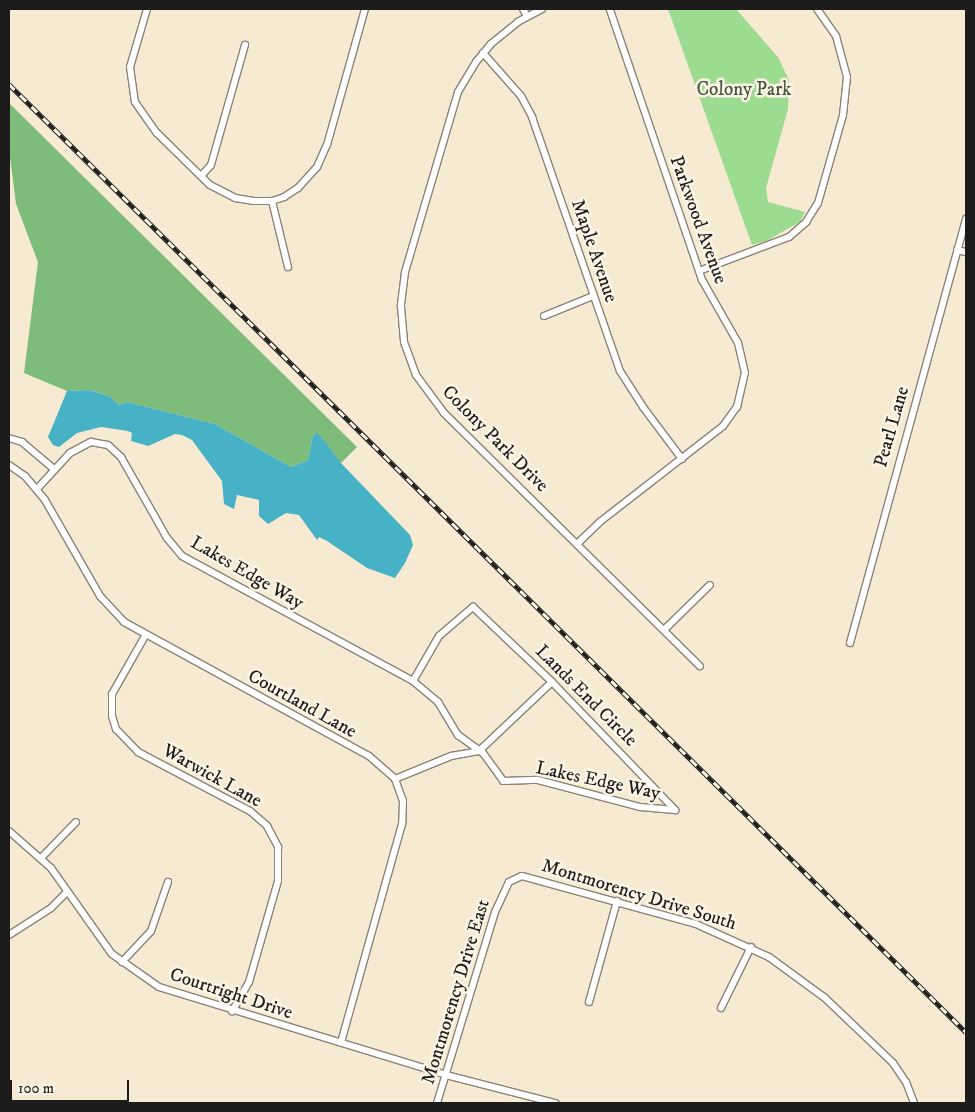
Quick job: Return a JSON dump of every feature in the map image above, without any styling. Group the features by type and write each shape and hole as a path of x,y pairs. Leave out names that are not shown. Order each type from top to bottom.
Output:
{"street":[{"path":"147,9 130,67 135,102 157,133 221,193 235,198 272,201 298,188 317,167 327,145 365,9"},
{"path":"523,9 528,16"},
{"name":"Colony Park Drive","path":"542,9 528,16 483,53 463,82 450,114 405,272 401,307 404,342 412,365 429,395 700,666"},
{"name":"Parkwood Avenue","path":"577,544 601,521 682,459 731,417 742,397 745,379 744,362 738,343 712,301 699,271 610,9"},
{"path":"699,271 789,237 806,222 818,203 843,115 847,84 841,47 817,9"},
{"path":"202,175 212,165 245,45"},
{"name":"Maple Avenue","path":"483,53 521,96 532,117 594,296 629,387 682,459"},
{"path":"272,201 288,267"},
{"name":"Pearl Lane","path":"850,643 966,219"},
{"path":"957,250 966,252"},
{"path":"544,316 594,296"},
{"path":"9,438 22,442 54,469"},
{"name":"Lakes Edge Way","path":"37,489 70,454 91,442 108,445 121,457 167,538 182,556 413,681 442,706 463,741 479,750 503,781 538,780 640,807 675,810"},
{"name":"Courtland Lane","path":"9,466 37,489 107,605 145,636 369,756 395,779 403,801 402,824 341,1043"},
{"path":"664,630 710,585"},
{"name":"Lands End Circle","path":"413,681 439,636 473,607 552,682 675,810"},
{"name":"Warwick Lane","path":"145,636 112,694 112,716 116,729 138,752 250,811 267,826 278,847 278,881 249,982 232,1012"},
{"path":"395,779 451,756 479,750 552,682"},
{"path":"41,858 76,822"},
{"name":"Courtright Drive","path":"9,832 41,858 68,892 104,945 122,962 170,992 446,1075 554,1103"},
{"name":"Montmorency Drive South","path":"505,891 513,878 529,876 705,927 751,948 808,983 851,1022 893,1063 906,1082 914,1103"},
{"path":"122,962 151,931 168,882"},
{"name":"Montmorency Drive East","path":"437,1103 488,934 505,891"},
{"path":"9,935 50,908 68,892"},
{"path":"589,1002 617,901"},
{"path":"721,1008 751,948"}],"green space":[{"name":"Colony Park","path":"668,9 736,9 778,57 789,80 788,109 766,188 768,202 805,212 800,222 766,241 752,245"},
{"path":"9,103 357,447 341,463 317,434 313,435 308,460 291,467 215,424 127,402 119,405 109,396 89,390 67,391 24,373 38,262 16,204 9,149"}],"water":[{"path":"89,390 109,396 119,405 127,402 215,424 291,467 308,460 313,435 318,433 341,463 410,535 413,545 405,563 395,578 367,568 319,537 317,540 299,515 286,513 268,524 259,516 259,500 237,495 234,509 224,504 222,481 192,440 182,435 175,434 148,446 131,441 132,433 128,431 101,427 77,433 59,447 53,445 48,437 67,391"}],"railway":[{"path":"9,84 966,1032"}]}
